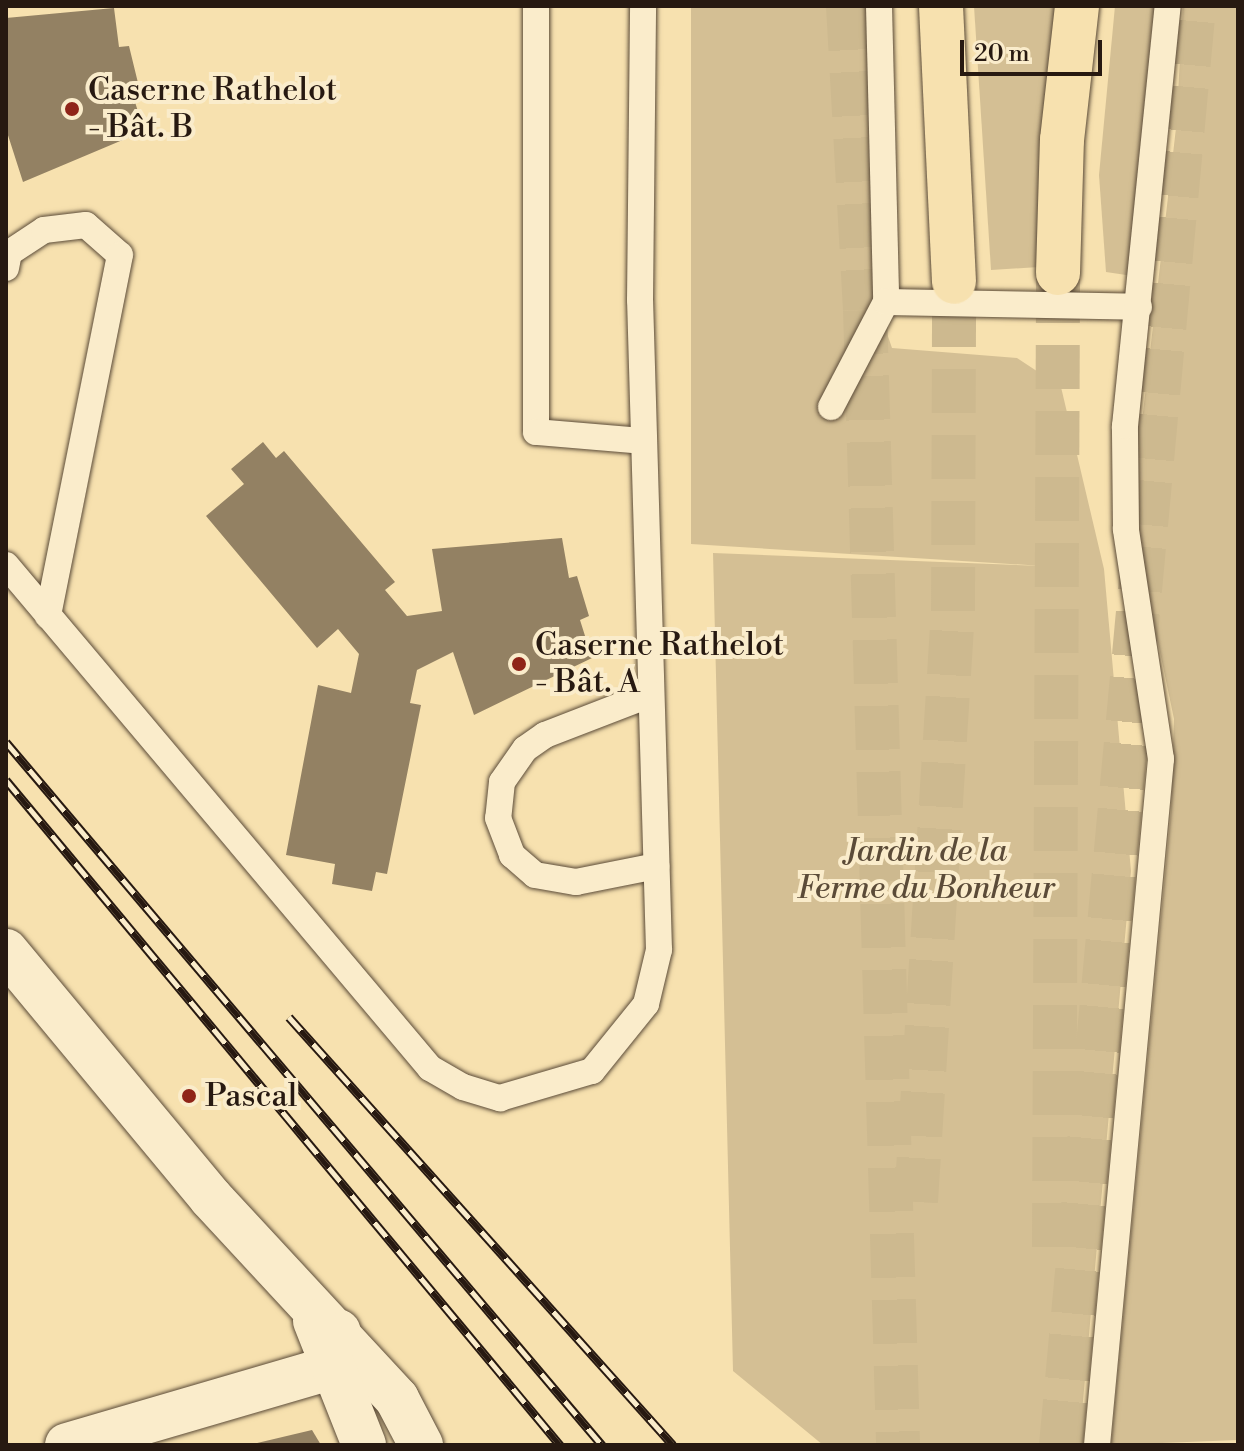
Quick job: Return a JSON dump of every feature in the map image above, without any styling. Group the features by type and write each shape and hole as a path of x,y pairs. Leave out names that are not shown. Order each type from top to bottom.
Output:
{"highway":[{"path":"941,6 954,282"},
{"path":"1058,273 1062,140 1077,6"}],"street":[{"path":"6,951 328,1337 397,1399 421,1445"},
{"path":"67,1445 328,1337"},
{"path":"328,1337 364,1445"}],"lane":[{"path":"536,6 536,432 644,441"},
{"path":"6,565 430,1068 463,1087 500,1098 542,1090 592,1071 618,1045 646,1004 659,950 644,441 643,6"},
{"path":"831,407 886,302 879,6"},
{"path":"1097,1445 1161,759 1126,529 1125,426 1168,6"},
{"path":"6,268 9,253 44,230 86,225 120,255 48,616"},
{"path":"886,302 1139,307"},
{"path":"651,694 545,735 525,749 502,782 498,818 512,855 544,877 576,882 656,866"}],"green space":[{"name":"Jardin de la Ferme du Bonheur","path":"691,6 866,6 879,310 892,348 1017,358 1061,387 1104,569 1131,871 1079,1445 823,1445 733,1371 713,553 1044,566 691,544"},
{"path":"974,6 1066,6 1039,267 991,270"},
{"path":"1115,6 1155,6 1133,276 1106,272 1099,175"},
{"path":"1183,6 1238,6 1238,1440 1111,1445 1171,812 1174,719 1136,537 1137,464 1176,128"}],"building":[{"name":"Caserne Rathelot - Bât. B","path":"114,8 119,47 129,46 139,87 131,89 144,131 23,182 6,129 6,18"},
{"name":"Caserne Rathelot - Bât. A","path":"263,442 276,458 284,451 395,582 385,590 407,616 442,611 432,549 562,538 569,578 577,576 589,616 580,620 592,658 474,715 453,652 417,670 410,703 421,705 387,874 376,872 372,891 332,884 335,864 286,855 318,685 351,693 359,654 338,629 317,648 206,516 244,484 231,469"},
{"path":"312,1430 321,1445 253,1445 253,1444"}],"tunnel":[{"path":"848,6 865,310 898,1445"},
{"path":"1061,1445 1194,6"},
{"path":"1054,1247 1058,273"},
{"path":"916,1202 953,611 954,282"}],"railway":[{"path":"6,742 602,1445"},
{"path":"6,780 560,1445"},
{"path":"289,1017 673,1445"}],"place":[{"name":"Caserne Rathelot - Bât. B","path":"72,109"},
{"name":"Caserne Rathelot - Bât. A","path":"519,664"},
{"name":"Pascal","path":"189,1096"}]}
